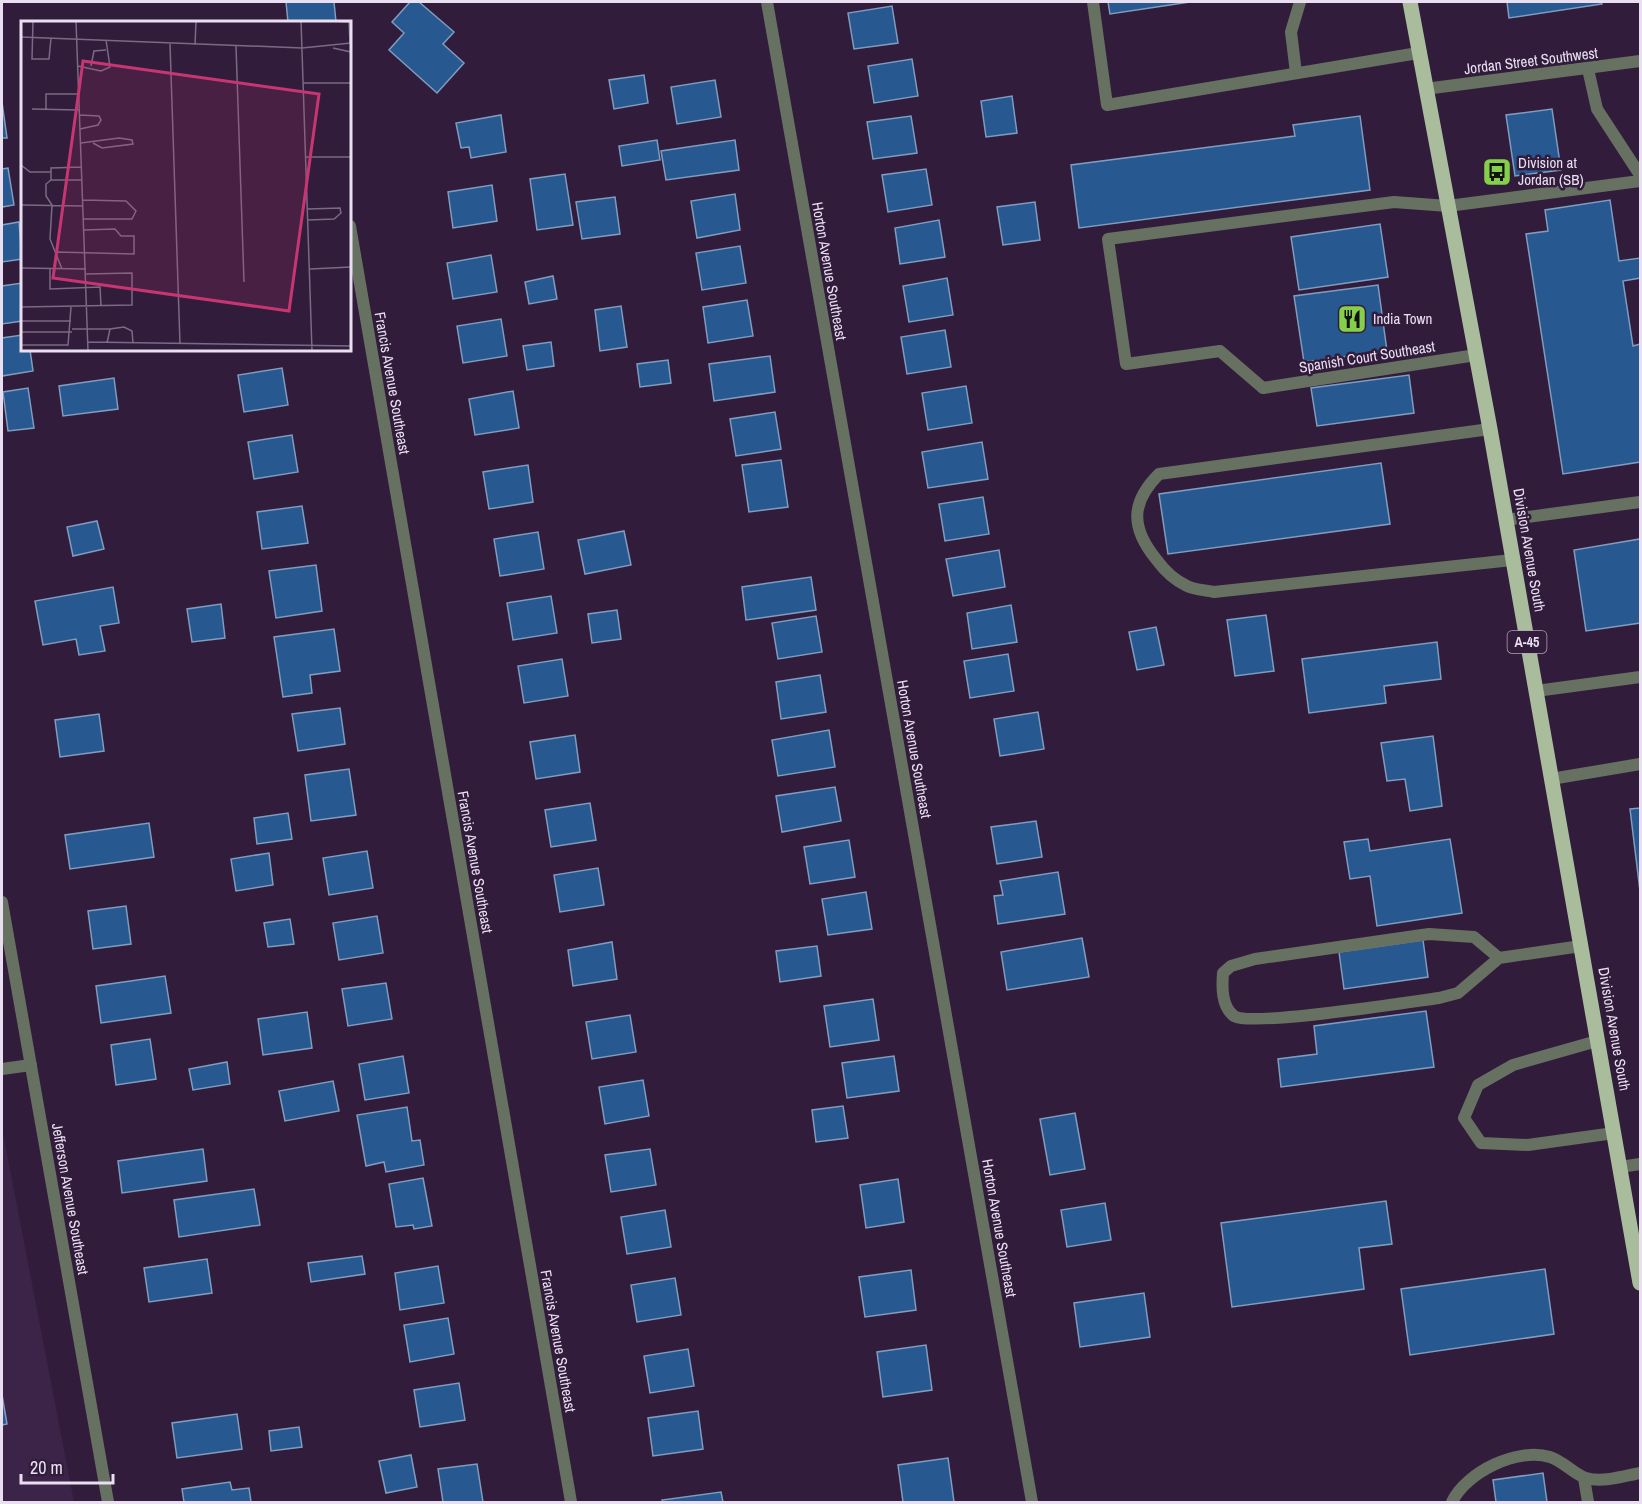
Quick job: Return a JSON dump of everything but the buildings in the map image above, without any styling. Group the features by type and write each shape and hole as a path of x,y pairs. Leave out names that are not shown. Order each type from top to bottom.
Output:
{"main road":[{"name":"Division Avenue South","path":"1410,2 1490,429 1640,1280"}],"street":[{"name":"Horton Avenue Southeast","path":"766,2 1032,1503"},
{"path":"1093,2 1107,105 1418,53"},
{"path":"1296,73 1291,32 1300,2"},
{"name":"Jordan Street Southwest","path":"1425,89 1641,61"},
{"path":"1588,69 1597,109 1641,175"},
{"path":"1448,206 1641,181"},
{"name":"Spanish Court Southeast","path":"1448,206 1394,202 1108,239 1126,364 1220,351 1263,388 1476,356"},
{"name":"Francis Avenue Southeast","path":"351,232 571,1503"},
{"path":"1490,429 1159,474 1143,490 1137,508 1138,530 1144,545 1166,573 1188,587 1214,592 1512,560"},
{"path":"1505,519 1641,502"},
{"path":"1536,691 1641,677"},
{"path":"1551,779 1641,764"},
{"name":"Jefferson Avenue Southeast","path":"2,902 108,1503"},
{"path":"1499,958 1474,937 1428,934 1255,960 1231,966 1223,973 1222,988 1225,1005 1234,1016 1252,1020 1440,998 1458,993 1499,958 1581,946"},
{"path":"1597,1041 1513,1065 1478,1085 1464,1118 1481,1143 1528,1145 1614,1133"},
{"path":"2,1069 31,1065"},
{"path":"1620,1167 1641,1164"},
{"path":"1452,1503 1457,1492 1486,1467 1513,1457 1548,1456 1569,1466 1584,1478 1610,1479 1641,1473"},
{"path":"1584,1478 1588,1503"}],"shaded area":[{"path":"2,1128 74,1502 2,1502"}],"place":[{"name":"Division at Jordan (SB)","path":"1497,172"},
{"name":"India Town","path":"1352,319"}]}
